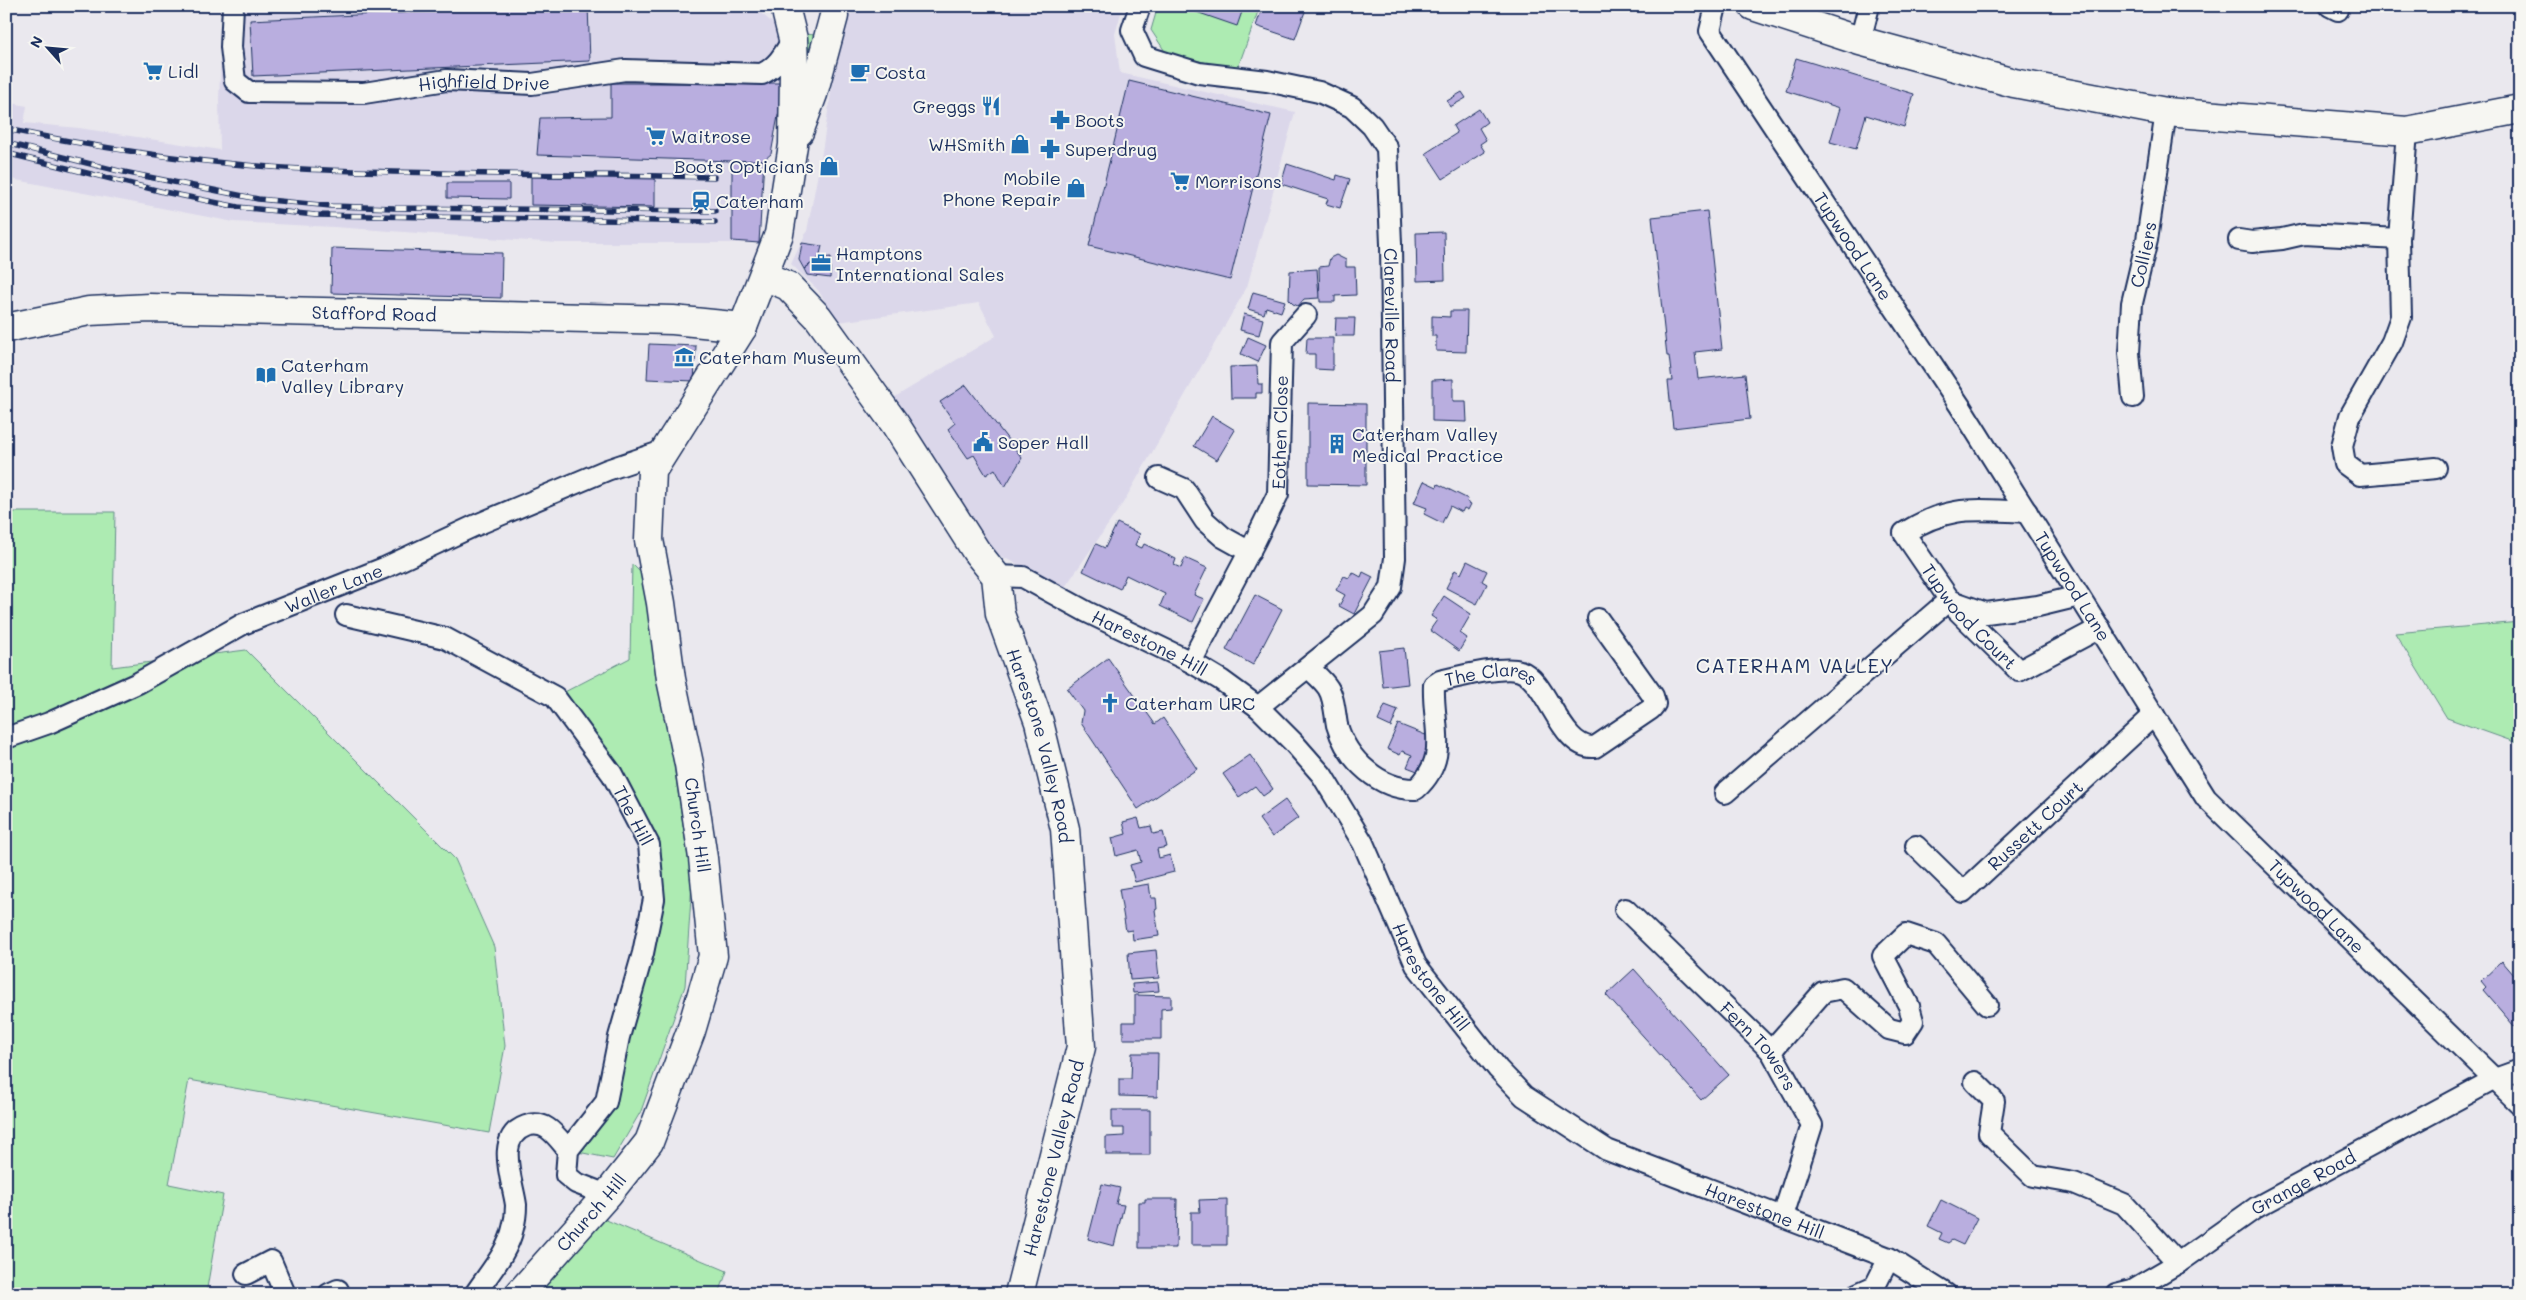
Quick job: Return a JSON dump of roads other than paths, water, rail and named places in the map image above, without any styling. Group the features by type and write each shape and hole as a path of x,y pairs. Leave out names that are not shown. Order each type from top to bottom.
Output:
{"main road":[{"path":"1753,6 1860,41 2014,82 2166,112 2407,131 2520,109"},
{"path":"784,16 808,26 825,23 837,11"},
{"path":"793,145 804,120 837,11"},
{"path":"784,16 793,145"},
{"name":"Church Hill","path":"519,1294 607,1195 650,1142 691,1031 713,956 703,858 690,773 671,679 661,604 648,540 652,471 743,327 779,234 793,145"},
{"path":"764,276 788,286 818,317 895,424 976,551 996,576"},
{"name":"Stafford Road","path":"6,328 89,311 150,308 674,320 743,327"},
{"name":"Harestone Valley Road","path":"996,576 1000,614 1039,722 1065,829 1081,1047 1019,1294"}],"street":[{"name":"Highfield Drive","path":"233,6 231,47 235,81 248,92 364,93 447,80 532,84 625,70 762,74 774,68 781,60 784,16"},
{"name":"Clareville Road","path":"1140,6 1132,30 1136,43 1144,56 1199,73 1267,82 1319,92 1352,107 1372,126 1387,148 1395,558 1391,587 1373,615 1258,707"},
{"name":"Tupwood Lane","path":"1716,6 1710,31 1960,406 2206,798 2520,1104"},
{"path":"1860,41 1869,6"},
{"name":"Colliers","path":"2133,397 2129,353 2132,303 2147,240 2166,112"},
{"path":"2407,131 2399,239 2402,317 2392,342 2350,416 2342,446 2345,464 2360,475 2436,468"},
{"path":"2239,240 2252,242 2282,239 2304,234 2399,239"},
{"name":"Eothen Close","path":"1191,662 1250,552 1278,494 1282,342 1306,315"},
{"name":"Waller Lane","path":"6,738 49,723 138,683 243,624 384,568 474,526 607,470 666,450"},
{"path":"1159,478 1184,489 1205,521 1223,537 1250,552"},
{"name":"Tupwood Court","path":"2027,512 1958,510 1925,520 1904,533 1956,609 2019,671 2100,628"},
{"name":"Harestone Hill","path":"996,576 1023,577 1087,612 1191,662 1221,680 1258,707 1293,742 1326,782 1363,843 1416,965 1498,1069 1524,1096 1607,1150 1889,1258 1946,1294"},
{"path":"1725,793 1949,600 1986,613 2038,606 2079,596"},
{"name":"The Hill","path":"346,615 445,638 555,697 612,774 649,845 654,899 643,953 619,1037 606,1102 568,1150"},
{"name":"The Clares","path":"1309,668 1329,689 1338,728 1350,753 1369,774 1404,789 1416,789 1430,777 1438,752 1433,698 1434,685 1440,681 1508,669 1520,671 1530,678 1560,722 1582,746 1589,748 1595,747 1651,709 1655,704 1653,696 1598,619"},
{"name":"Russett Court","path":"1916,846 1963,892 2154,715"},
{"name":"Fern Towers","path":"1625,909 1771,1051 1812,1125 1783,1216"},
{"path":"1771,1051 1823,992 1843,988 1889,1029 1905,1033 1913,1022 1909,1006 1883,956 1906,934 1936,944 1986,1005"},
{"name":"Grange Road","path":"2116,1294 2132,1290 2178,1263 2257,1207 2495,1079 2520,1070"},
{"path":"1975,1082 1994,1101 1989,1133 2033,1176 2074,1183 2124,1204 2178,1263"},
{"path":"475,1294 510,1243 516,1207 507,1150 511,1136 518,1128 534,1123 547,1126 568,1150 566,1175 576,1183 607,1195"},
{"path":"1857,1294 1875,1286 1889,1258"},
{"path":"246,1274 271,1261 285,1294"}],"railway":[{"path":"6,129 154,155 265,167 405,172 714,177"},
{"path":"6,143 119,171 258,199 331,206 394,208 715,211"},
{"path":"6,153 164,192 238,207 315,215 715,222"}],"place":[{"name":"Lidl","path":"153,71"},
{"name":"Costa","path":"860,72"},
{"name":"Greggs","path":"991,106"},
{"name":"Boots","path":"1060,120"},
{"name":"Waitrose","path":"656,136"},
{"name":"WHSmith","path":"1020,144"},
{"name":"Superdrug","path":"1050,149"},
{"name":"Boots Opticians","path":"829,166"},
{"name":"Morrisons","path":"1180,181"},
{"name":"Mobile Phone Repair","path":"1076,188"},
{"name":"Caterham","path":"701,201"},
{"name":"Hamptons International Sales","path":"821,263"},
{"name":"Caterham Museum","path":"684,357"},
{"name":"Caterham Valley Library","path":"266,375"},
{"name":"Soper Hall","path":"983,442"},
{"name":"Caterham Valley Medical Practice","path":"1337,444"},
{"name":"Caterham URC","path":"1110,703"}],"district":[{"name":"CATERHAM VALLEY","path":"1795,665"}]}
